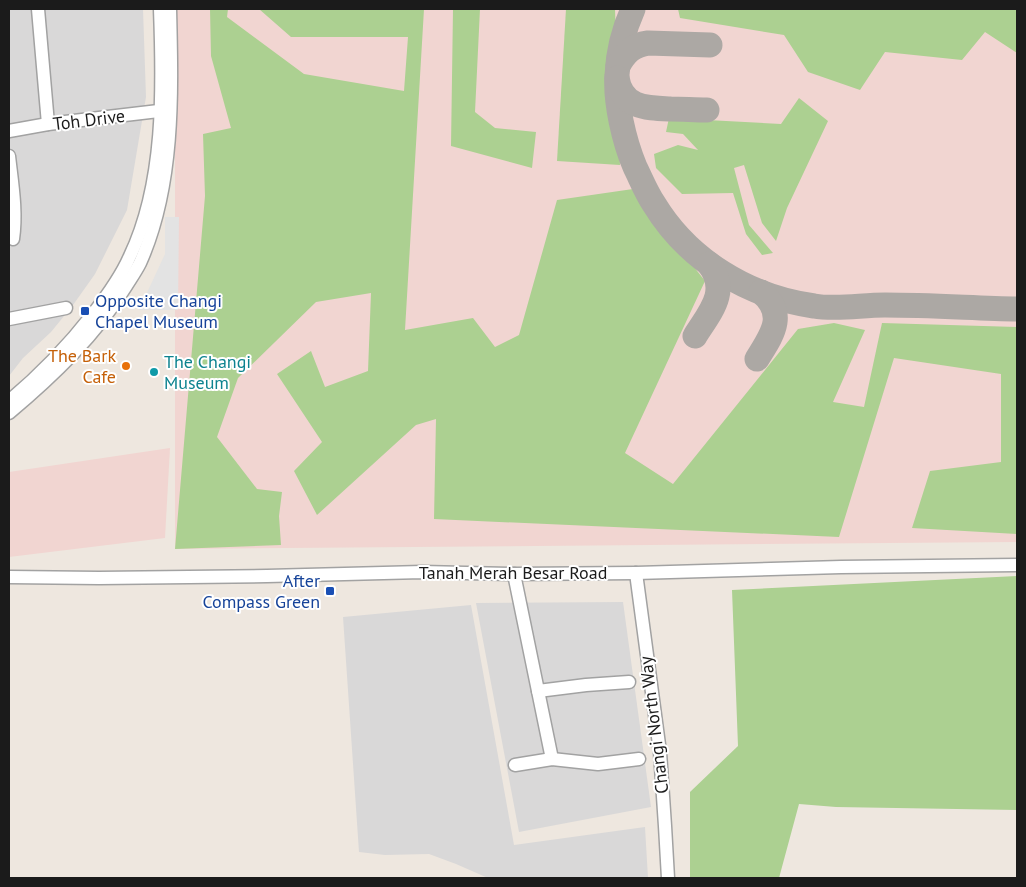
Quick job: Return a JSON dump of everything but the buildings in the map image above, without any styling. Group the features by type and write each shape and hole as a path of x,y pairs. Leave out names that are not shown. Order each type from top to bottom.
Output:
{"street":[{"path":"38,9 48,124"},
{"path":"9,413 40,388 94,331 118,299 140,264 152,232 167,163 160,9"},
{"path":"9,401 32,382 68,346 110,293 130,257 141,228 150,192 166,111 170,9"},
{"name":"Toh Drive","path":"9,131 48,124 166,111"},
{"path":"9,156 15,207 14,239"},
{"path":"9,319 66,308"},
{"name":"Tanah Merah Besar Road","path":"9,577 114,578 422,572 514,574 636,573 841,567 1017,565"},
{"name":"Changi North Way","path":"636,573 660,752 668,878"},
{"path":"514,574 552,758"},
{"path":"538,691 629,682"},
{"path":"515,766 552,758 598,764 639,759"}],"shaded area":[{"path":"9,9 143,9 146,97 127,210 95,274 73,305 51,332 23,358 9,376"},
{"path":"175,9 1017,9 1017,542 175,549"},
{"path":"165,217 179,217 178,310 139,310 165,254"},
{"path":"170,448 165,538 9,557 9,472"},
{"path":"623,602 651,807 519,832 476,603"},
{"path":"471,605 514,845 645,827 648,878 488,878 429,854 385,855 359,852 343,617"}],"green space":[{"path":"210,9 228,9 227,17 304,74 404,91 408,37 291,37 259,9 424,9 405,330 473,318 495,347 519,335 557,200 633,189 705,281 625,453 673,484 798,329 834,323 865,330 833,402 864,407 882,323 1017,327 1017,534 912,528 930,471 1001,462 1001,374 894,358 839,537 434,519 436,419 416,425 317,515 294,471 322,442 277,374 311,351 325,387 368,371 371,293 316,302 238,378 217,437 257,489 282,492 279,516 281,545 175,549 205,196 203,134 231,128 211,56"},
{"path":"453,9 480,9 475,112 495,128 536,132 532,168 451,146"},
{"path":"566,9 615,9 620,165 557,161"},
{"path":"678,9 1017,9 1017,53 985,32 962,60 885,52 860,90 808,72 784,35 680,18"},
{"path":"799,98 828,121 787,208 776,241 762,223 744,165 734,168 749,225 773,253 762,255 746,234 733,193 682,194 656,168 654,154 678,145 698,150 683,134 666,132 669,118 781,124"},
{"path":"1017,576 1017,810 836,807 799,804 779,878 690,878 690,792 738,746 732,590"}],"taxiway":[{"path":"633,9 622,41 617,86 619,109 627,145 635,167 651,199 668,224 702,259 743,285 766,294 814,306 831,308 902,305 1017,309"},
{"path":"618,66 630,50 643,44 710,45"},
{"path":"617,78 624,95 630,101 644,107 707,110"},
{"path":"695,336 712,310 718,292 718,283 709,264"},
{"path":"757,359 772,334 775,317 774,309 761,292"}],"place":[{"name":"Opposite Changi Chapel Museum","path":"85,311"},
{"name":"The Bark Cafe","path":"126,366"},
{"name":"The Changi Museum","path":"154,372"},
{"name":"After Compass Green","path":"330,591"}]}
